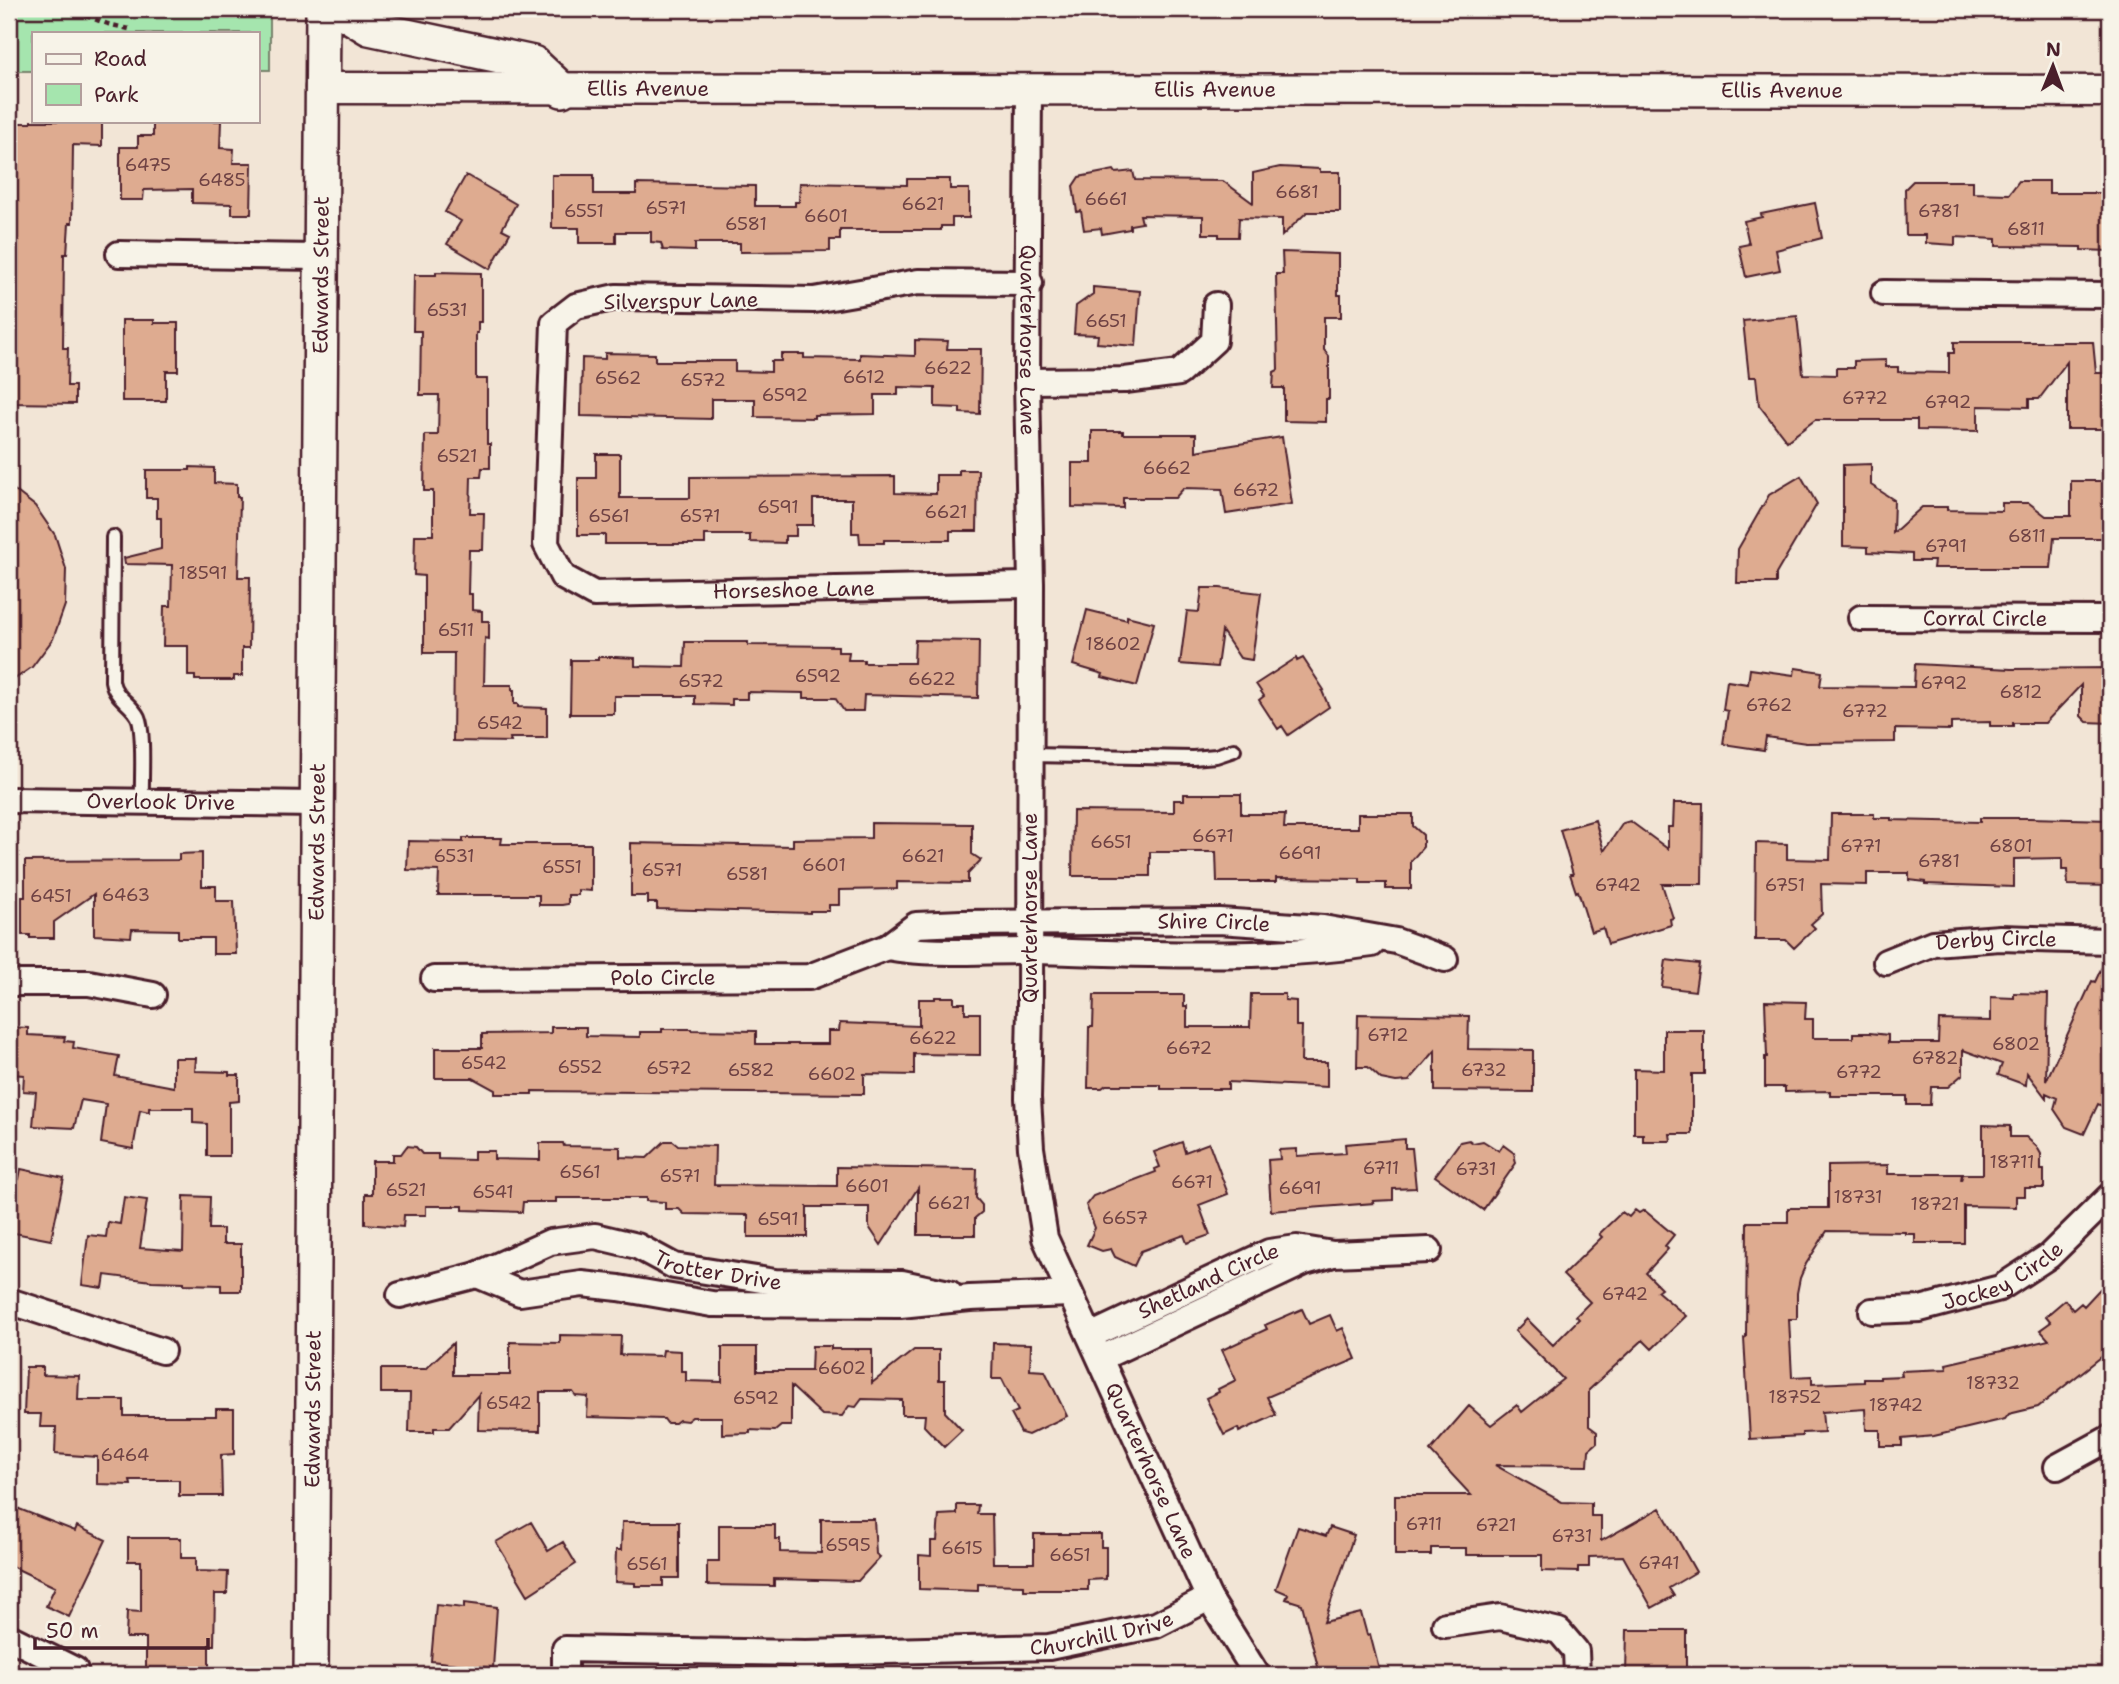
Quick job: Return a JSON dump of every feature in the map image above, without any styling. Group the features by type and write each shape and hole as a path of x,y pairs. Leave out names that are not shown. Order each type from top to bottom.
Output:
{"main road":[{"name":"Edwards Street","path":"311,1675 315,804 323,9"},
{"path":"338,9 369,28 533,63 562,90"}],"street":[{"name":"Ellis Avenue","path":"321,88 2110,91"},
{"name":"Quarterhorse Lane","path":"1029,90 1030,283 1027,381 1031,585 1028,1098 1031,1148 1045,1238 1209,1598 1257,1675"},
{"path":"119,254 319,257"},
{"name":"Silverspur Lane","path":"563,577 546,544 554,323 576,306 617,297 814,300 918,282 1030,283"},
{"path":"1884,293 2110,295"},
{"path":"1027,381 1125,380 1179,373 1214,341 1216,305"},
{"name":"Horseshoe Lane","path":"563,577 594,594 1031,585"},
{"name":"Corral Circle","path":"1861,618 2110,619"},
{"name":"Overlook Drive","path":"9,800 315,804"},
{"name":"Shire Circle","path":"1030,923 1219,921 1323,928 1396,941 1445,959"},
{"name":"Polo Circle","path":"434,979 809,977 887,947 916,925 1030,923"},
{"name":"Derby Circle","path":"1886,962 1933,943 2000,938 2110,941"},
{"name":"Shire Circle","path":"1030,951 1259,955 1323,951 1396,941"},
{"path":"887,947 918,953 1030,951"},
{"path":"9,983 89,983 153,995"},
{"name":"Jockey Circle","path":"1872,1311 1920,1309 2000,1288 2049,1256 2110,1196"},
{"name":"Trotter Drive","path":"400,1295 477,1275 550,1242 595,1236 637,1247 674,1266 775,1282 902,1283 970,1298"},
{"name":"Shetland Circle","path":"1096,1347 1305,1262 1333,1254 1429,1250"},
{"name":"Trotter Drive","path":"477,1275 520,1293 582,1284 712,1304 900,1306 970,1298 1070,1294"},
{"path":"9,1301 162,1351"},
{"path":"2057,1467 2110,1438"},
{"name":"Churchill Drive","path":"565,1675 565,1649 806,1664 1049,1647 1156,1625 1209,1598"},
{"path":"1445,1625 1500,1616 1559,1631 1576,1651 1577,1675"},
{"path":"9,1637 75,1670"}],"lane":[{"path":"113,537 112,681 116,693 133,710 141,728 142,802"},
{"path":"1030,755 1193,758 1216,756 1234,750"}],"path":[{"path":"67,9 133,30"}],"green space":[{"path":"9,9 270,9 270,70 259,70 259,32 32,32 32,71 9,71"}],"building":[{"path":"102,122 102,146 73,145 72,223 69,223 67,254 64,254 63,348 68,348 67,386 75,386 75,404 9,403 9,123"},
{"path":"153,122 221,122 220,148 234,149 233,163 252,163 251,214 232,214 232,204 192,203 192,189 144,190 143,200 120,200 120,147 138,147 138,136 153,136"},
{"path":"1280,167 1340,172 1340,212 1307,212 1282,236 1282,219 1239,218 1238,237 1219,237 1219,234 1203,234 1203,216 1140,215 1142,223 1130,225 1130,229 1102,234 1101,228 1084,230 1081,211 1077,212 1073,186 1079,177 1114,170 1116,173 1133,171 1135,180 1223,181 1253,203 1253,173"},
{"path":"466,175 516,204 502,229 510,233 490,269 447,244 461,221 445,212"},
{"path":"552,175 594,175 594,194 636,194 636,184 755,186 755,206 795,206 795,202 799,202 800,183 907,185 907,179 950,179 950,189 969,189 969,218 952,218 952,226 941,226 941,230 840,230 840,240 830,240 830,251 740,252 740,243 695,243 695,251 663,250 661,243 651,242 651,232 616,232 616,243 579,243 579,228 552,228"},
{"path":"1913,181 1973,181 1973,193 2009,194 2019,181 2049,181 2049,193 2110,193 2110,251 2081,250 2081,247 1996,246 1996,239 1955,237 1955,245 1926,243 1926,235 1906,235 1905,189"},
{"path":"1815,203 1822,238 1776,250 1780,270 1746,277 1739,246 1749,244 1744,221 1762,217 1761,214"},
{"path":"1282,252 1338,254 1341,317 1324,317 1324,350 1329,356 1326,422 1284,421 1284,388 1273,388 1274,372 1278,370 1276,274 1283,274"},
{"path":"436,272 481,273 481,322 478,322 476,333 476,379 487,379 487,444 490,444 490,468 482,468 481,477 471,477 470,513 484,513 483,550 469,550 468,594 472,594 472,610 482,611 482,621 489,621 489,639 485,638 484,685 512,685 514,704 518,704 518,707 547,708 547,738 510,738 511,742 453,741 454,653 424,653 424,576 414,575 415,535 433,535 433,491 424,491 425,435 438,435 439,395 420,395 421,331 413,331 414,275 436,275"},
{"path":"1093,287 1140,291 1136,346 1097,343 1098,335 1074,334 1076,306 1093,294"},
{"path":"1797,316 1803,374 1836,375 1836,368 1854,368 1854,361 1886,360 1886,367 1898,367 1898,372 1949,373 1949,353 1954,353 1954,342 2093,342 2096,373 2110,373 2110,429 2067,429 2067,362 2039,399 2029,399 2029,407 1978,406 1978,431 1917,430 1917,420 1815,420 1787,441 1759,405 1756,377 1749,377 1743,321"},
{"path":"122,320 178,323 178,371 166,371 166,401 122,401"},
{"path":"915,340 948,341 947,349 981,349 980,414 960,413 960,408 935,407 935,388 898,387 898,395 875,395 875,414 814,415 814,418 755,417 755,399 711,399 711,419 581,416 582,358 605,359 605,353 655,354 655,361 735,361 735,371 771,372 771,361 781,361 781,354 804,354 804,358 860,359 860,354 915,356"},
{"path":"1092,431 1123,431 1123,434 1196,434 1196,451 1282,437 1292,504 1226,514 1222,489 1184,488 1175,498 1123,498 1123,508 1072,507 1072,463 1092,463"},
{"path":"596,454 620,454 620,498 690,498 690,477 895,476 895,493 936,494 936,475 959,475 959,470 978,470 977,531 950,531 950,540 884,540 884,543 860,543 859,533 852,533 852,499 813,499 813,525 796,525 796,536 785,536 785,543 750,542 750,535 705,535 705,544 605,544 605,535 578,535 578,478 596,478"},
{"path":"1871,464 1871,485 1894,500 1893,533 1922,507 2002,511 2002,503 2029,503 2046,516 2071,516 2071,481 2110,481 2110,538 2054,538 2051,568 1933,568 1934,561 1912,561 1912,554 1868,552 1868,547 1843,546 1843,465"},
{"path":"190,467 214,468 214,483 237,484 237,497 240,497 238,577 250,577 249,648 242,648 242,676 234,676 234,680 195,680 195,676 188,676 188,646 163,646 164,606 171,606 172,565 125,564 124,558 161,549 161,518 157,518 157,498 146,498 146,470 190,470"},
{"path":"1801,476 1817,504 1776,574 1776,583 1737,583 1738,549 1769,495"},
{"path":"9,486 35,506 55,535 66,569 65,605 53,639 32,667 9,683"},
{"path":"1202,588 1261,593 1252,660 1240,658 1222,631 1217,667 1180,664 1187,611 1199,612"},
{"path":"1087,610 1127,620 1127,616 1154,623 1137,686 1102,677 1103,674 1073,665"},
{"path":"915,640 979,641 978,698 864,695 863,711 844,711 835,698 804,698 804,693 747,692 747,699 732,699 732,705 695,704 695,696 614,696 614,714 570,714 571,660 598,660 598,657 635,658 635,666 684,667 685,642 748,642 748,645 838,646 838,652 849,652 848,660 864,660 864,663 914,663"},
{"path":"1296,658 1297,661 1303,658 1324,690 1322,691 1329,707 1288,735 1282,726 1278,729 1259,700 1264,696 1256,684"},
{"path":"1915,664 2011,669 2110,668 2110,723 2087,722 2081,716 2081,685 2045,723 1990,726 1990,722 1951,723 1951,730 1895,729 1895,742 1806,743 1766,737 1764,750 1723,744 1728,711 1723,710 1727,681 1748,684 1750,669 1794,675 1795,668 1822,672 1820,686 1914,687"},
{"path":"1184,794 1241,794 1241,814 1285,814 1284,828 1358,828 1358,814 1413,814 1413,826 1423,835 1423,847 1411,861 1411,889 1386,889 1386,883 1360,883 1360,879 1276,878 1276,882 1217,882 1216,852 1150,852 1150,876 1072,876 1073,811 1174,812 1174,800 1184,800"},
{"path":"1674,803 1703,803 1702,884 1662,884 1673,918 1670,919 1671,925 1608,944 1603,928 1591,932 1570,874 1573,874 1560,830 1595,820 1604,851 1623,823 1630,821 1668,849 1668,827 1673,827"},
{"path":"1831,814 1874,814 1874,818 1891,820 1980,822 1980,818 2110,820 2110,886 2068,885 2067,870 2062,870 2062,858 2014,859 2014,887 1925,884 1909,880 1909,873 1867,873 1867,885 1821,884 1822,914 1811,924 1815,928 1794,948 1786,940 1755,940 1756,843 1787,844 1787,859 1830,860"},
{"path":"871,823 972,824 972,854 981,860 968,874 968,883 897,882 897,889 839,890 839,905 829,905 829,911 810,913 657,909 657,903 648,903 648,896 631,896 631,843 793,846 793,839 871,838"},
{"path":"463,838 502,838 501,844 591,844 591,891 578,890 578,895 568,895 568,904 562,905 539,905 539,895 438,895 439,871 407,870 408,841 463,842"},
{"path":"202,853 202,886 216,886 216,901 234,901 236,954 213,954 213,938 178,938 178,930 132,929 131,937 94,935 94,894 54,922 54,938 30,938 30,935 22,935 25,861 179,860 179,854"},
{"path":"2107,956 2110,956 2110,1092 2104,1107 2098,1104 2084,1134 2066,1127 2054,1109 2057,1098 2046,1093 2046,1098 2027,1073 2026,1085 1998,1075 2002,1064 1963,1050 1963,1074 1948,1087 1931,1087 1930,1105 1907,1105 1907,1096 1830,1096 1830,1091 1785,1092 1785,1087 1765,1087 1765,1001 1806,1002 1805,1019 1813,1019 1813,1038 1853,1038 1853,1033 1870,1033 1888,1035 1888,1043 1938,1043 1939,1020 1991,1021 1991,997 2014,998 2014,993 2048,994 2046,1081 2092,981 2095,982"},
{"path":"1666,960 1699,964 1695,991 1662,987"},
{"path":"1251,994 1285,994 1285,1000 1296,1001 1296,1026 1302,1026 1301,1062 1327,1062 1327,1087 1228,1082 1228,1089 1161,1089 1161,1085 1106,1085 1102,1088 1088,1088 1089,1027 1093,1027 1094,995 1184,995 1187,1027 1250,1027"},
{"path":"954,997 954,1003 965,1003 965,1013 980,1013 980,1055 914,1054 914,1075 864,1074 864,1094 532,1091 532,1094 495,1094 495,1090 473,1078 435,1078 435,1048 482,1048 482,1034 551,1033 551,1027 586,1027 586,1036 640,1037 640,1032 692,1029 756,1031 756,1044 828,1044 828,1031 839,1031 840,1023 919,1026 919,999"},
{"path":"1358,1014 1469,1016 1468,1049 1533,1050 1533,1092 1435,1091 1435,1051 1409,1081 1381,1079 1368,1067 1357,1067"},
{"path":"9,1027 28,1028 28,1035 65,1037 64,1041 74,1042 73,1048 119,1056 115,1076 174,1087 174,1058 196,1058 195,1071 239,1075 239,1101 229,1102 229,1156 207,1156 207,1124 193,1123 193,1108 149,1108 149,1112 140,1110 133,1149 101,1143 106,1104 81,1100 74,1128 33,1126 36,1092 23,1091 24,1075 9,1074"},
{"path":"1664,1030 1704,1030 1704,1074 1692,1074 1692,1134 1670,1134 1671,1141 1643,1141 1643,1134 1634,1134 1634,1069 1664,1070"},
{"path":"1983,1125 2010,1126 2010,1137 2026,1137 2037,1147 2041,1154 2041,1170 2044,1170 2044,1188 2025,1188 2025,1196 2016,1196 2016,1207 1964,1206 1964,1243 1915,1243 1915,1234 1905,1232 1827,1231 1800,1278 1797,1319 1789,1319 1792,1377 1812,1376 1812,1384 1864,1382 1864,1379 1902,1376 1901,1371 1947,1369 1946,1364 2049,1340 2040,1330 2051,1322 2046,1316 2065,1300 2073,1310 2081,1303 2084,1306 2110,1278 2110,1350 2038,1407 2009,1414 2005,1419 1934,1436 1902,1439 1902,1446 1880,1446 1880,1430 1866,1430 1865,1409 1822,1412 1824,1432 1750,1439 1744,1338 1747,1222 1788,1222 1788,1208 1828,1208 1828,1166 1888,1165 1888,1174 1962,1174 1961,1180 1963,1174 1983,1174"},
{"path":"1405,1139 1405,1148 1412,1148 1416,1188 1393,1189 1393,1200 1271,1211 1268,1160 1280,1159 1279,1150 1297,1149 1297,1156 1346,1153 1345,1144"},
{"path":"1469,1140 1473,1143 1483,1141 1499,1151 1503,1145 1514,1153 1516,1163 1483,1210 1435,1176 1460,1142"},
{"path":"665,1141 673,1141 678,1145 715,1146 714,1185 837,1186 837,1167 977,1169 976,1198 982,1205 982,1212 975,1218 975,1235 918,1235 918,1188 881,1245 869,1227 869,1207 807,1207 807,1237 748,1237 748,1215 684,1214 679,1209 665,1209 665,1202 646,1201 646,1198 556,1198 556,1202 523,1202 522,1212 463,1210 463,1206 426,1206 426,1215 404,1215 403,1227 365,1224 365,1194 372,1194 372,1161 393,1161 393,1154 401,1154 407,1146 416,1147 422,1154 438,1154 438,1159 474,1160 474,1151 494,1151 494,1159 540,1160 540,1143 620,1147 620,1157 647,1158"},
{"path":"1182,1142 1185,1152 1209,1143 1228,1194 1199,1205 1210,1235 1187,1243 1184,1235 1141,1251 1134,1266 1115,1257 1111,1249 1102,1251 1087,1245 1095,1228 1086,1205 1093,1196 1156,1172 1155,1169 1160,1167 1154,1152"},
{"path":"21,1169 64,1178 51,1240 9,1232 9,1177 19,1179"},
{"path":"184,1196 210,1197 209,1229 223,1229 223,1244 241,1244 241,1291 221,1291 221,1285 184,1284 105,1275 103,1288 82,1285 88,1235 106,1237 108,1222 120,1224 124,1197 147,1200 140,1248 183,1251"},
{"path":"1635,1210 1639,1213 1644,1210 1674,1235 1665,1246 1668,1249 1646,1273 1661,1288 1657,1291 1686,1316 1652,1349 1643,1340 1589,1390 1589,1426 1597,1432 1597,1443 1589,1450 1588,1466 1495,1465 1562,1502 1591,1503 1591,1516 1601,1516 1601,1541 1660,1508 1696,1572 1669,1588 1674,1596 1652,1608 1623,1556 1589,1557 1589,1567 1578,1567 1578,1572 1542,1571 1542,1555 1466,1555 1466,1548 1431,1548 1431,1555 1395,1555 1395,1495 1471,1495 1430,1451 1469,1406 1491,1425 1517,1405 1522,1412 1563,1379 1515,1331 1527,1319 1553,1345 1579,1319 1576,1316 1590,1302 1563,1275 1602,1237 1599,1234 1622,1212 1629,1217"},
{"path":"1302,1309 1309,1324 1330,1315 1337,1331 1343,1328 1356,1359 1267,1397 1276,1415 1239,1432 1238,1428 1224,1435 1206,1398 1236,1380 1222,1350 1267,1329 1265,1325"},
{"path":"560,1335 621,1336 620,1355 662,1356 663,1350 681,1351 681,1371 686,1371 686,1381 722,1382 722,1347 757,1347 757,1371 811,1371 812,1346 872,1349 872,1383 914,1350 939,1350 939,1380 945,1380 945,1412 962,1430 944,1447 924,1426 925,1415 902,1415 902,1400 862,1399 856,1407 849,1406 842,1416 822,1415 791,1386 791,1426 781,1426 775,1431 750,1430 750,1433 722,1434 722,1417 692,1417 687,1421 667,1423 664,1419 587,1417 588,1397 576,1396 573,1392 540,1392 540,1431 478,1430 479,1394 449,1428 434,1428 434,1432 409,1432 410,1393 381,1393 381,1369 425,1369 453,1343 453,1375 510,1375 510,1342 560,1343"},
{"path":"993,1343 1031,1344 1030,1370 1045,1371 1067,1416 1028,1435 1021,1433 1011,1414 1018,1411 1002,1379 992,1379"},
{"path":"26,1367 43,1367 43,1375 79,1376 78,1400 124,1400 124,1416 216,1416 216,1409 234,1409 234,1454 221,1455 222,1496 179,1496 179,1480 130,1480 131,1485 97,1484 97,1457 55,1454 56,1427 40,1427 41,1414 24,1414"},
{"path":"9,1505 75,1531 77,1526 106,1540 69,1617 46,1606 55,1587 9,1565"},
{"path":"957,1505 978,1505 977,1514 992,1514 993,1563 1034,1563 1034,1534 1101,1534 1101,1547 1106,1547 1106,1579 1088,1580 1088,1590 1024,1590 1024,1585 978,1584 978,1591 919,1589 919,1555 931,1556 931,1541 937,1541 939,1515 957,1514"},
{"path":"821,1519 874,1519 876,1554 880,1557 858,1581 774,1579 774,1586 707,1585 707,1561 719,1561 719,1525 775,1525 775,1539 780,1539 780,1552 821,1553"},
{"path":"531,1522 548,1551 563,1542 576,1564 528,1595 496,1542"},
{"path":"622,1522 679,1522 679,1578 663,1578 663,1586 635,1586 635,1583 615,1582 616,1550 621,1550"},
{"path":"1298,1527 1326,1536 1330,1527 1354,1535 1324,1622 1361,1613 1367,1635 1370,1634 1379,1669 1354,1675 1320,1675 1302,1604 1286,1599 1288,1594 1276,1589"},
{"path":"128,1538 181,1538 181,1558 196,1558 196,1571 228,1572 227,1594 215,1594 214,1645 209,1645 209,1668 180,1668 180,1675 149,1675 149,1668 146,1668 146,1638 126,1638 127,1611 141,1612 141,1561 128,1561"},
{"path":"464,1603 497,1607 493,1668 431,1661 436,1605 464,1608"},
{"path":"1627,1630 1686,1630 1686,1674 1626,1675"}]}
